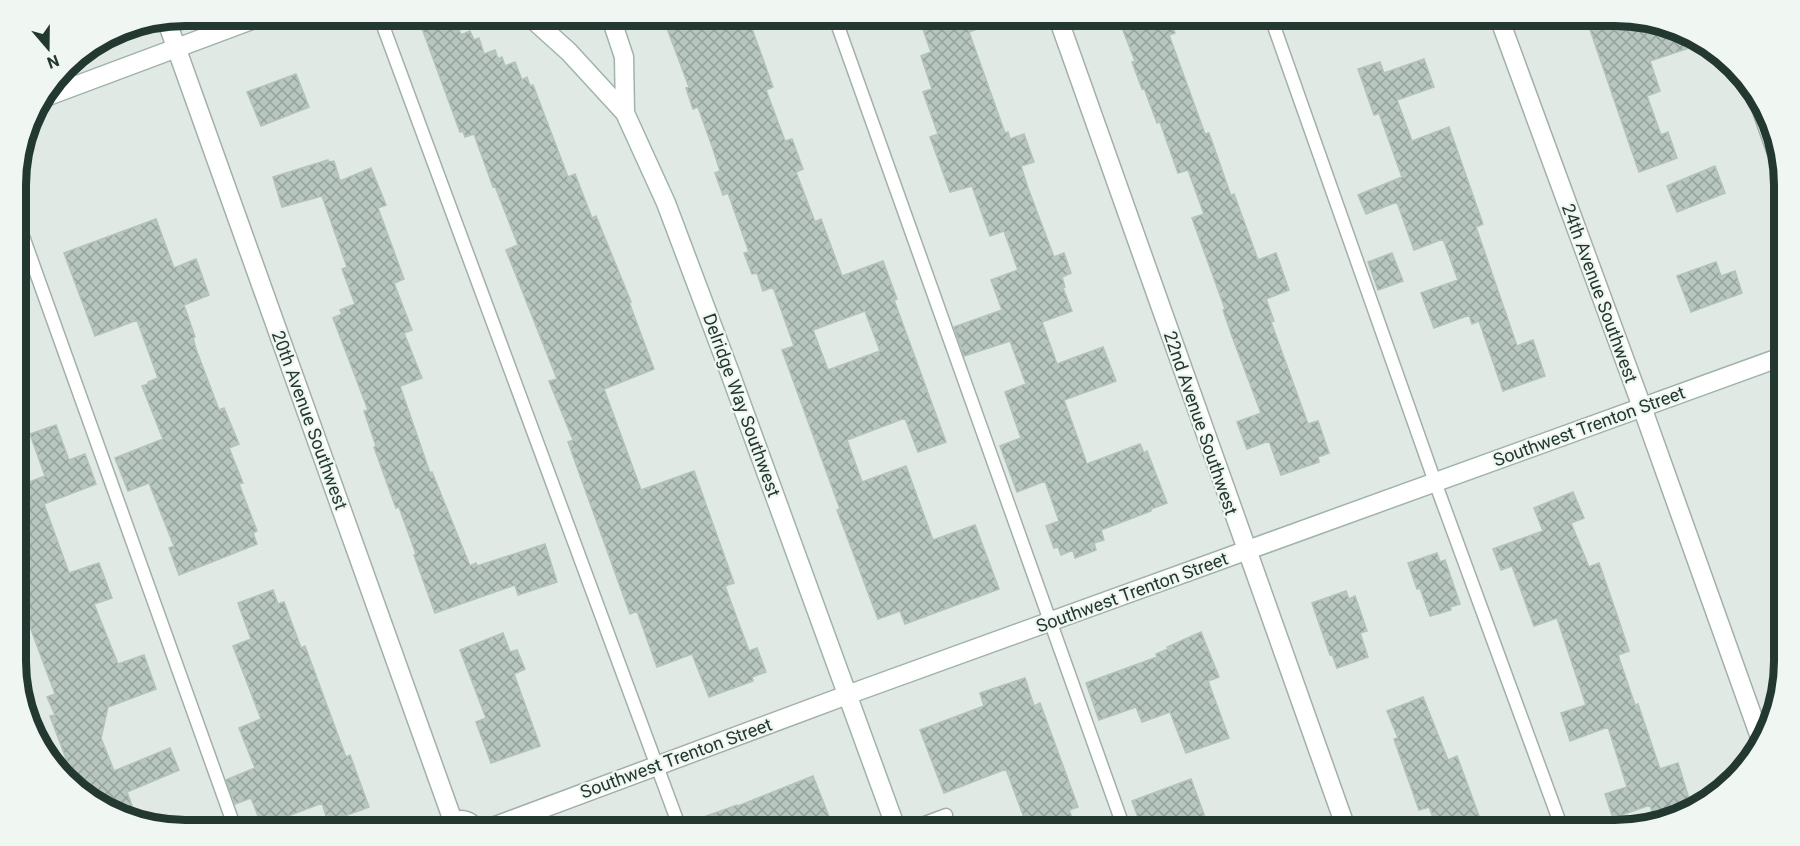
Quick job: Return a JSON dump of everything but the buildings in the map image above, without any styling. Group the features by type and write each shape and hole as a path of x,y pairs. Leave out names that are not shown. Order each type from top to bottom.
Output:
{"street":[{"path":"53,94 237,26"},
{"name":"Delridge Way Southwest","path":"540,26 569,52 625,113 666,203 893,820"},
{"path":"614,26 624,57 625,113"},
{"name":"22nd Avenue Southwest","path":"1061,26 1343,820"},
{"name":"24th Avenue Southwest","path":"1502,26 1758,731"},
{"name":"20th Avenue Southwest","path":"169,27 446,820"},
{"name":"Southwest Trenton Street","path":"509,820 847,694 1052,622 1774,360"}],"lane":[{"path":"383,26 677,820"},
{"path":"838,26 1121,820"},
{"path":"1274,26 1435,482 1559,820"},
{"path":"26,245 232,820"},
{"path":"933,820 946,815"}]}
